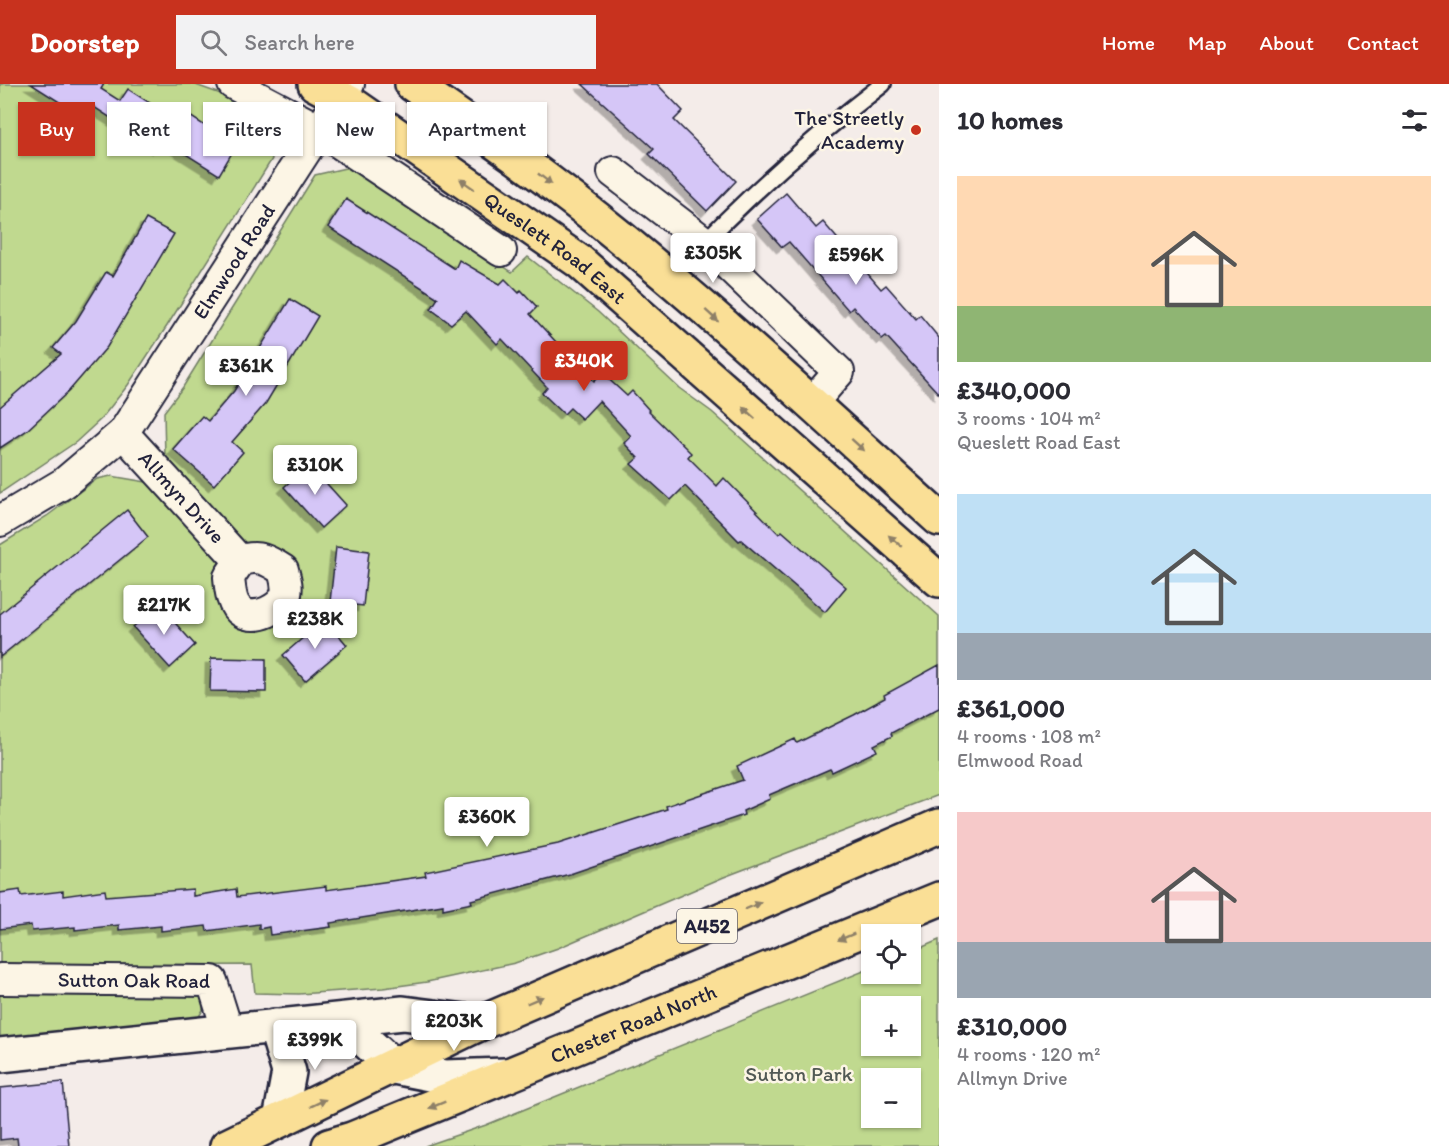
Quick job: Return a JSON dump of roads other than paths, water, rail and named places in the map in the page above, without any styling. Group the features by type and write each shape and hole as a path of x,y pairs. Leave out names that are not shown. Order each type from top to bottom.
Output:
{"highway":[{"path":"412,84 513,154 670,278 939,519"},
{"name":"Queslett Road East","path":"335,89 580,262 939,580"},
{"name":"A452","path":"228,1146 481,1023 939,826"},
{"name":"Chester Road North","path":"329,1146 511,1075 939,899"}],"main road":[{"path":"0,1054 403,1013 481,1023"},
{"path":"344,1020 394,1067 445,1077 511,1075"},
{"path":"275,1026 289,1072 280,1120"}],"street":[{"name":"Queslett Road East","path":"233,84 315,127"},
{"name":"Elmwood Road","path":"0,520 64,483 123,433 315,138"},
{"name":"Queslett Road East","path":"359,156 501,250"},
{"path":"613,172 704,242 839,372 812,404"},
{"name":"Allmyn Drive","path":"123,433 240,561"},
{"name":"Sutton Oak Road","path":"0,979 213,981 228,1032"}],"lane":[{"path":"670,278 704,242 829,125 884,84"}],"place":[{"name":"The Streetly Academy","path":"916,130"}],"park label":[{"name":"Sutton Park","path":"799,1074"}]}
